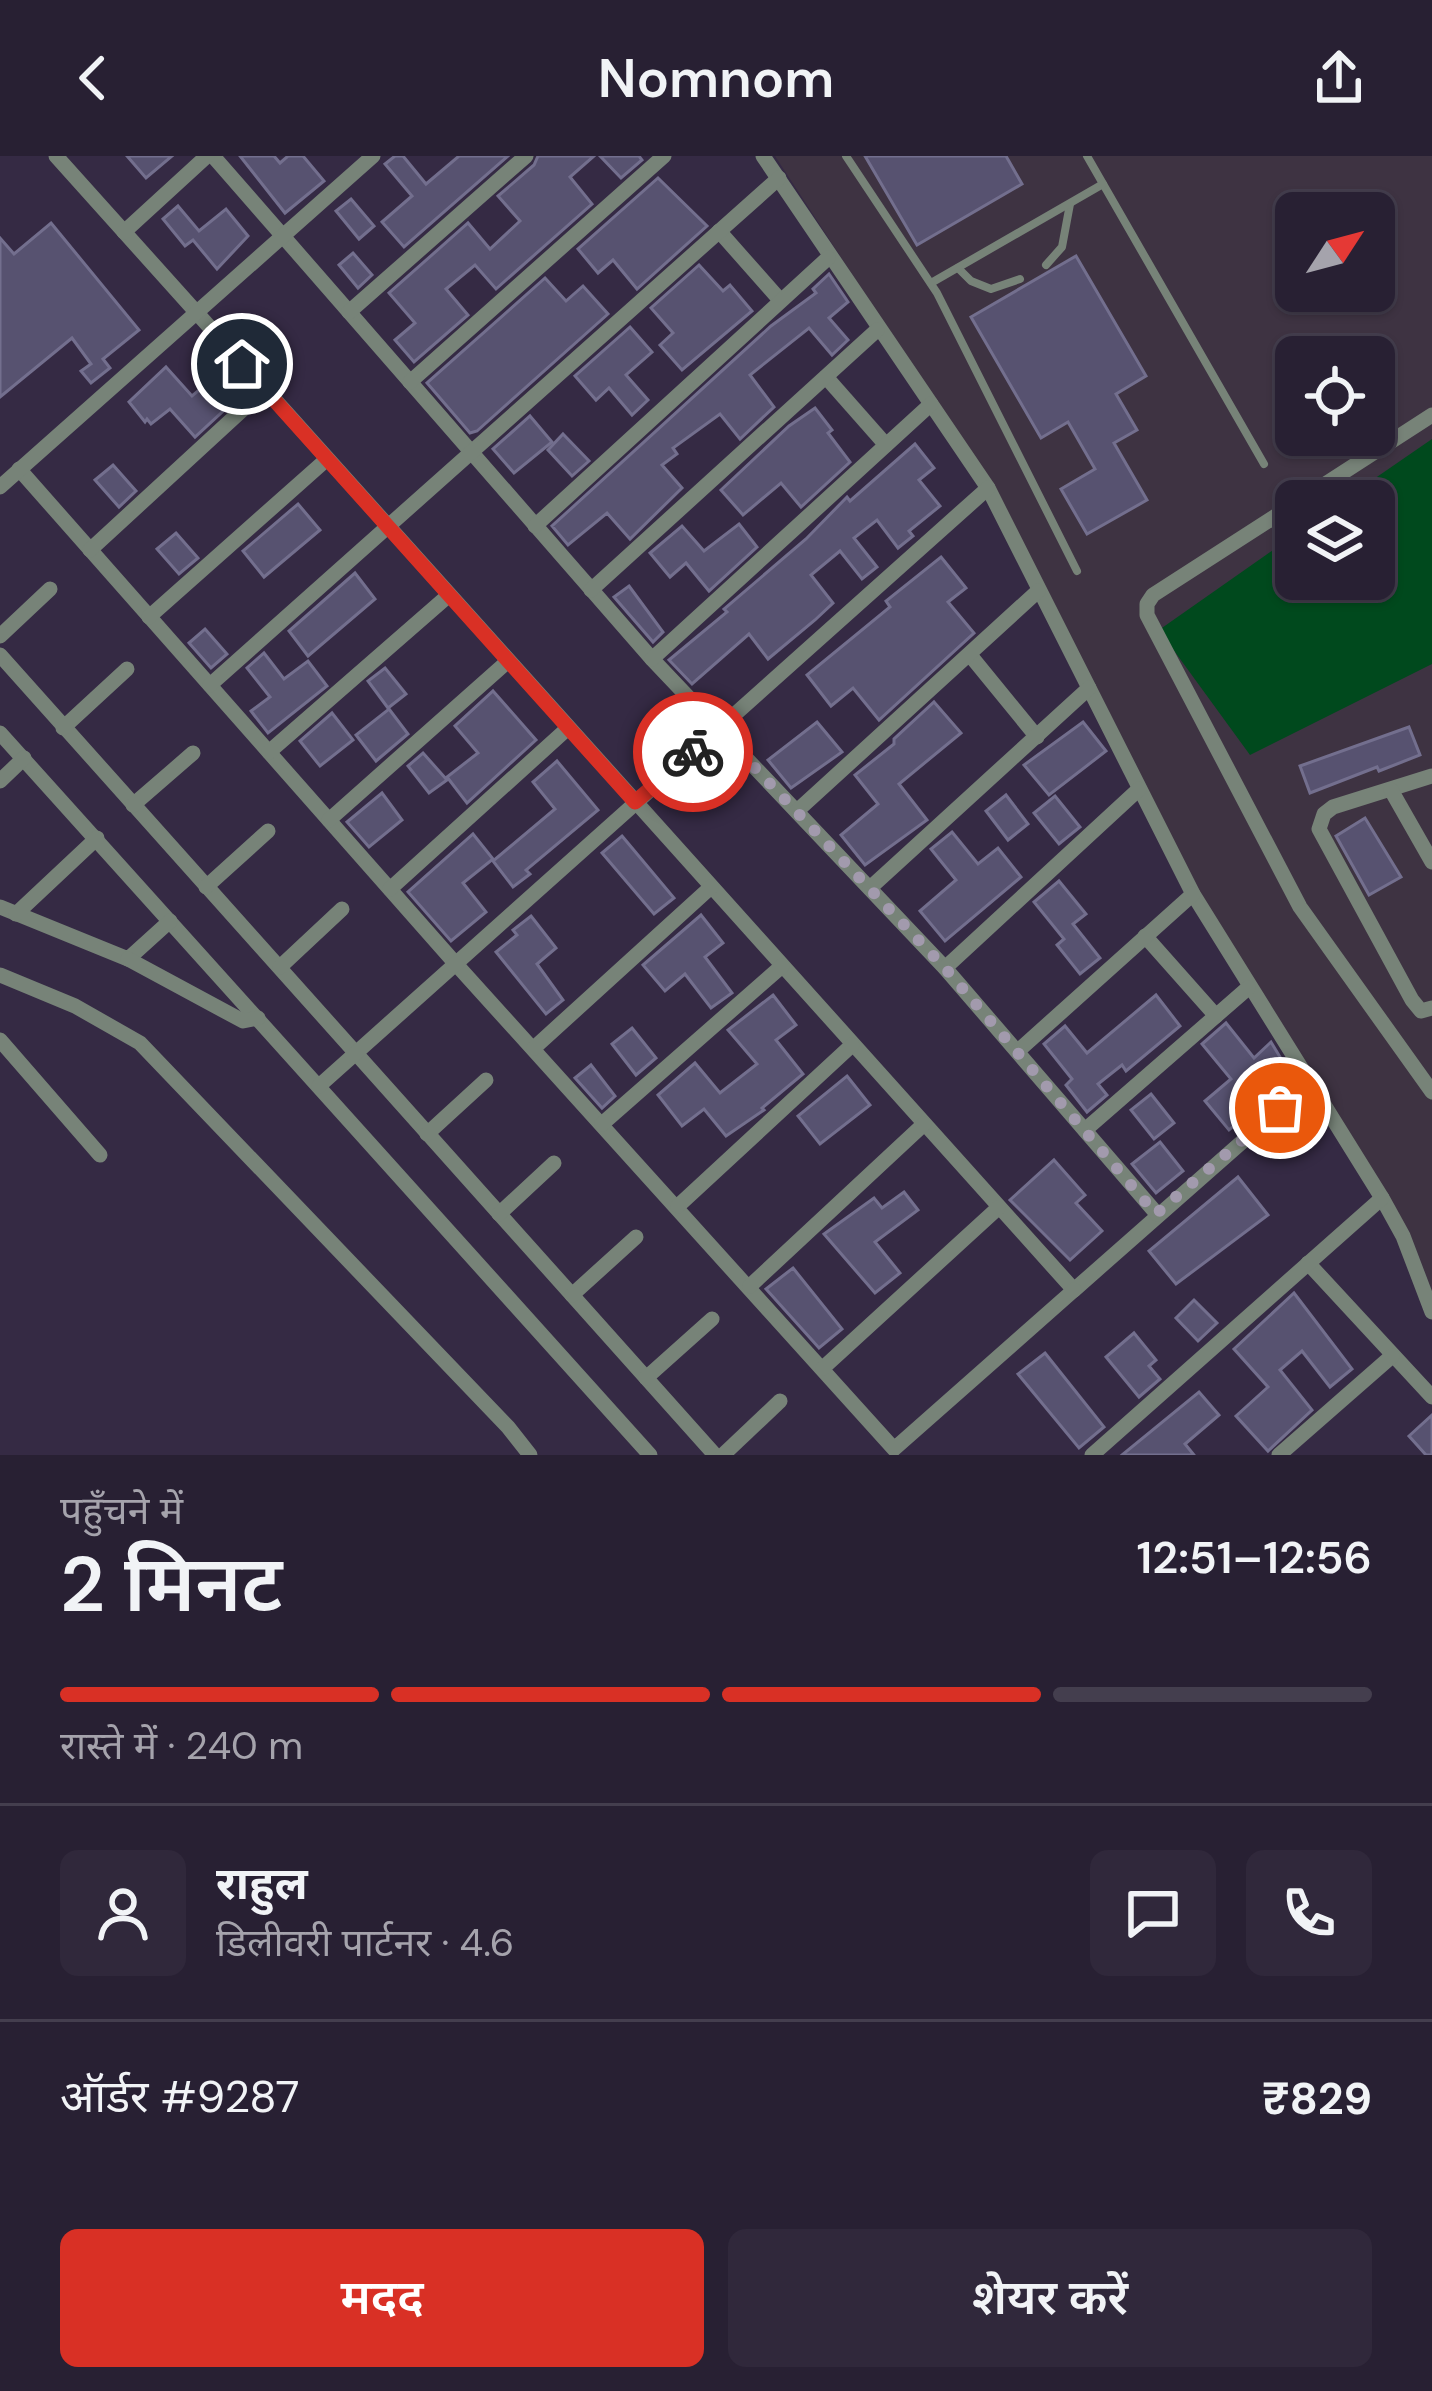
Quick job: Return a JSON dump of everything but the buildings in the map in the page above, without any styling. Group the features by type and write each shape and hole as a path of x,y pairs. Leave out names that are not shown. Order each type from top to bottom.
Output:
{"street":[{"path":"56,156 1074,1290"},
{"path":"124,232 210,156 652,659 945,968 1156,1214"},
{"path":"0,487 373,156"},
{"path":"349,312 526,156"},
{"path":"410,382 664,156"},
{"path":"763,156 988,488 1192,894 1382,1198 1403,1236 1432,1312"},
{"path":"210,685 779,178"},
{"path":"718,231 780,300"},
{"path":"535,526 828,258"},
{"path":"591,590 877,330"},
{"path":"826,376 886,445"},
{"path":"91,550 265,389"},
{"path":"652,659 931,404"},
{"path":"1332,480 1432,415"},
{"path":"149,616 327,459"},
{"path":"20,470 894,1453 1156,1214 1310,1082"},
{"path":"319,1086 988,488"},
{"path":"1275,517 1154,596 1148,615 1300,907 1432,1092"},
{"path":"0,636 50,590"},
{"path":"797,811 1038,591"},
{"path":"269,752 449,596"},
{"path":"0,655 719,1455 780,1401"},
{"path":"970,655 1036,737"},
{"path":"329,820 508,661"},
{"path":"63,728 127,669"},
{"path":"870,888 1089,688"},
{"path":"390,889 568,728"},
{"path":"0,733 650,1455"},
{"path":"134,806 193,753"},
{"path":"0,781 24,758"},
{"path":"1432,776 1333,807 1324,814 1319,829 1412,1000 1421,1011 1432,1008"},
{"path":"945,968 1139,789"},
{"path":"1391,790 1432,862"},
{"path":"206,887 268,831"},
{"path":"97,838 8,910 128,959 243,1021 258,1018"},
{"path":"534,1048 712,887"},
{"path":"1018,1051 1192,894"},
{"path":"280,967 342,909"},
{"path":"128,959 170,921"},
{"path":"1145,936 1216,1016"},
{"path":"602,1124 782,966"},
{"path":"0,975 109,1022 157,1058 530,1455"},
{"path":"1085,1130 1248,988"},
{"path":"0,1040 100,1155"},
{"path":"678,1206 852,1045"},
{"path":"427,1134 487,1080"},
{"path":"750,1286 924,1124"},
{"path":"499,1214 554,1163"},
{"path":"1092,1455 1382,1198"},
{"path":"823,1368 998,1208"},
{"path":"572,1295 636,1237"},
{"path":"1308,1263 1432,1397"},
{"path":"646,1378 712,1319"},
{"path":"1280,1455 1392,1355"}],"lane":[{"path":"846,156 931,283 1077,571"},
{"path":"1087,156 1264,464"},
{"path":"931,283 1103,184"},
{"path":"1046,265 1058,256 1067,236 1071,202"},
{"path":"958,268 971,281 991,289 1020,279"}],"shaded area":[{"path":"775,156 1432,156 1432,1291 1409,1231 1214,940 978,468"}],"green space":[{"path":"1432,439 1432,664 1250,755 1159,630 1275,549 1275,600 1395,600 1395,480 1372,480"}],"way so far":[{"path":"693,752 719,730 945,968 1156,1214 1280,1108"}],"route":[{"path":"242,364 635,802 693,752"}]}
